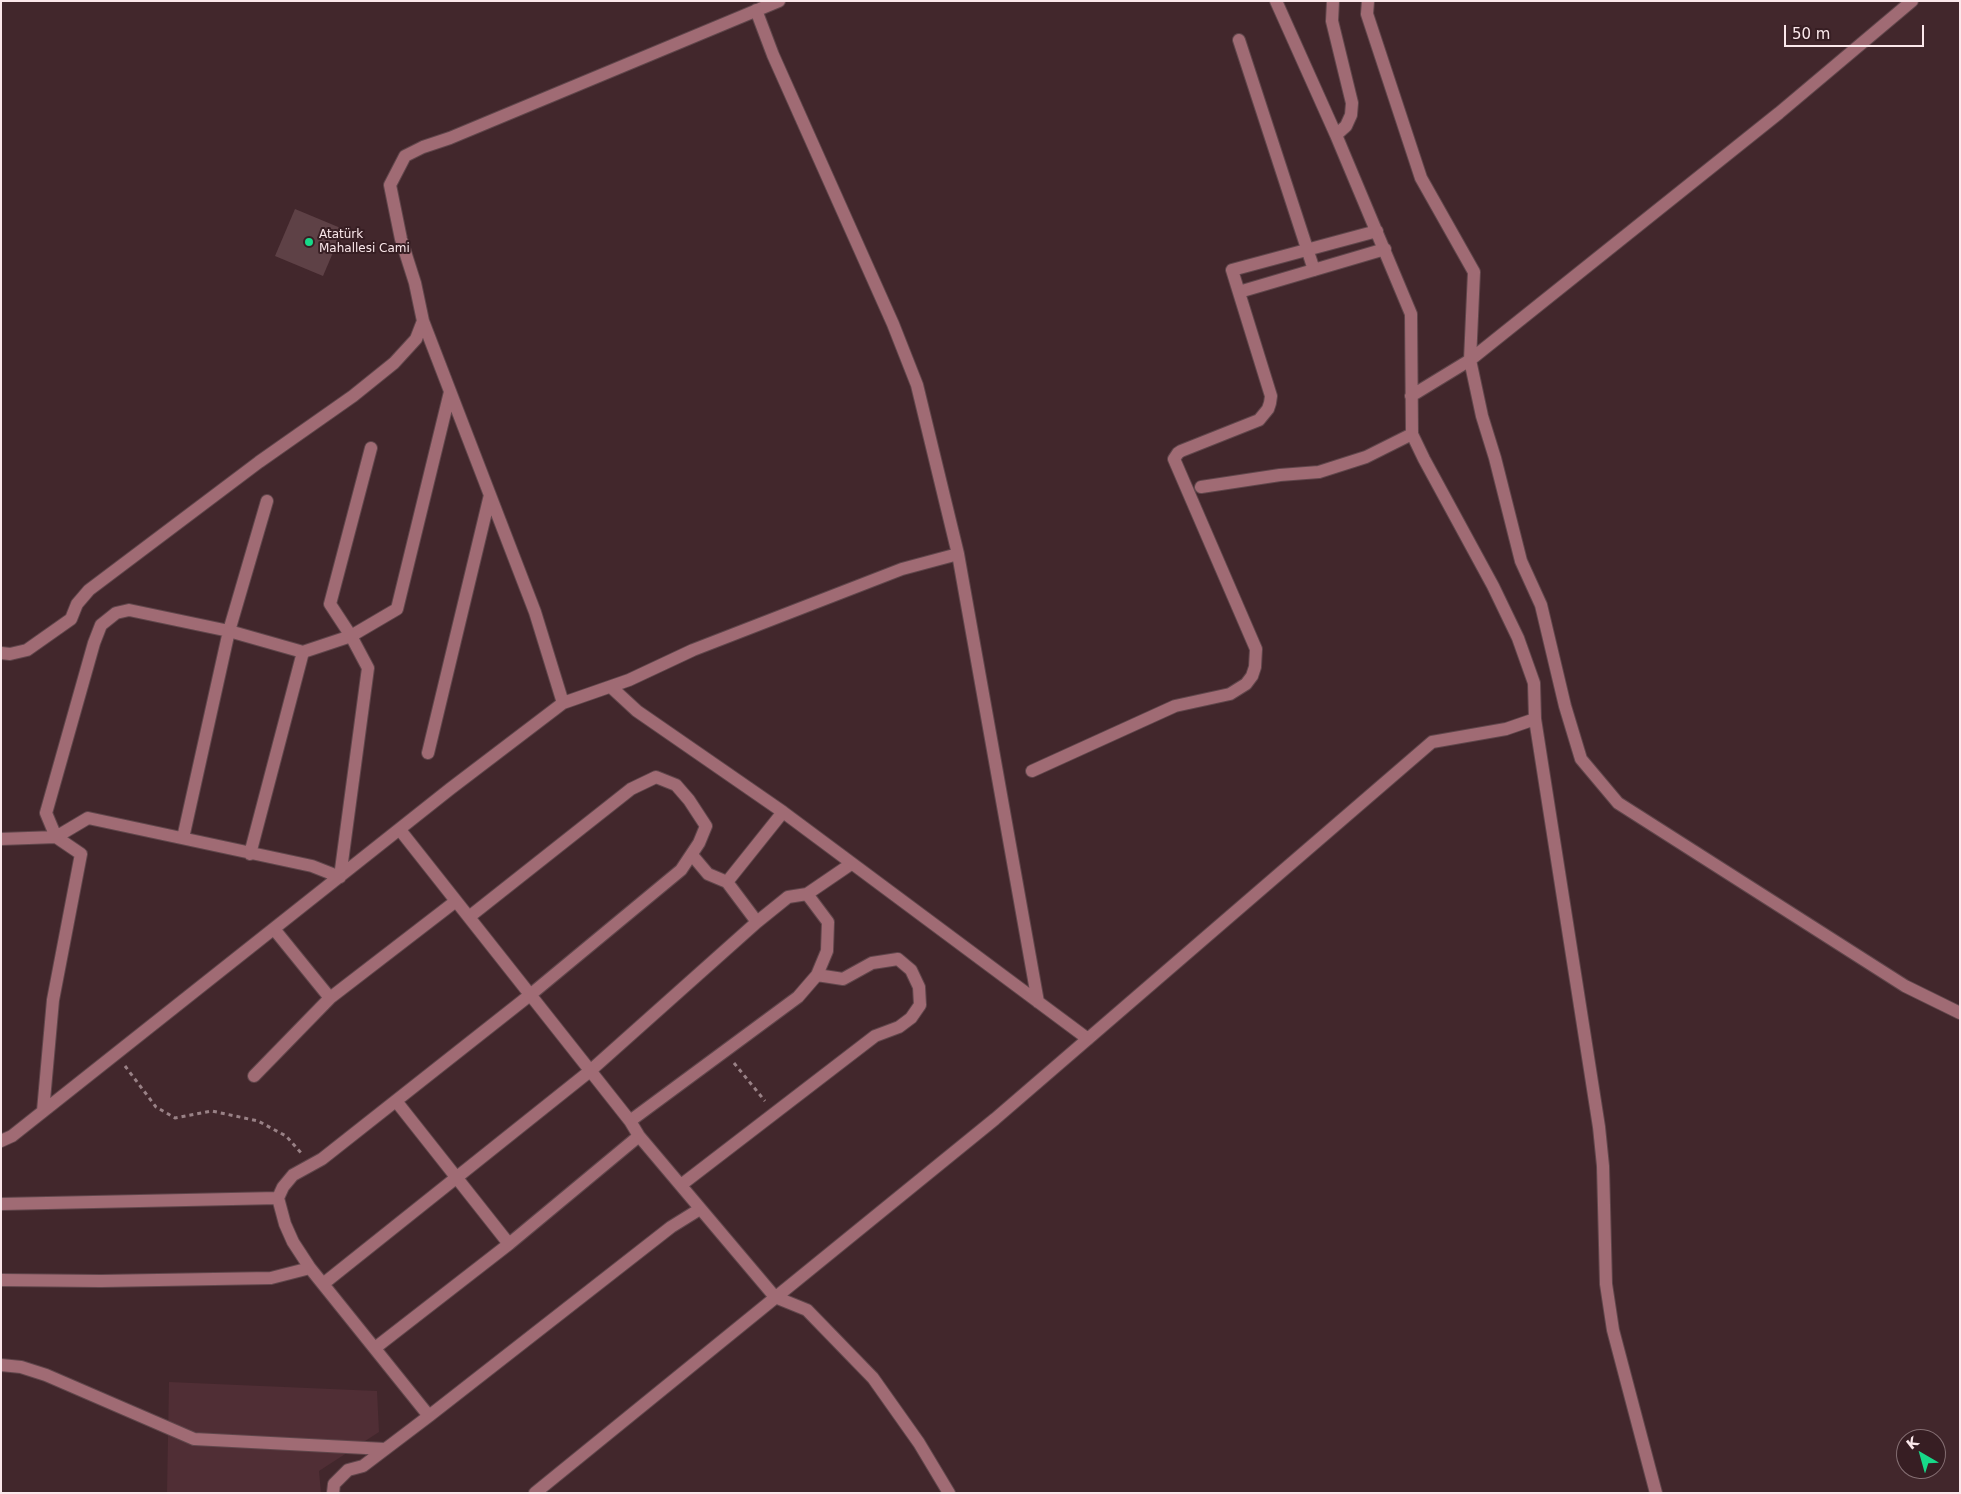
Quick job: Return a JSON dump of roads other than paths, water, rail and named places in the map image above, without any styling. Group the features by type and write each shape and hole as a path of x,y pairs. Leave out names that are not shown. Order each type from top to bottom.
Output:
{"street":[{"path":"562,703 535,612 423,321 416,283 401,239 390,185 405,156 423,147 450,138 779,1"},
{"path":"1276,1 1378,231 1411,314 1412,434 1518,638 1534,683 1535,719 1599,1127 1603,1166 1604,1260 1607,1294 1613,1330 1656,1493"},
{"path":"1333,1 1332,21 1352,103 1351,115 1346,126 1336,135"},
{"path":"1368,1 1367,14 1421,178 1474,272 1470,360 1482,416 1495,458 1521,562 1541,605 1565,706 1581,759 1618,802 1905,986 1960,1013"},
{"path":"1411,396 1470,360 1779,113 1912,1"},
{"path":"756,10 773,55 906,356 917,385 958,554 1038,1002"},
{"path":"1239,40 1314,270"},
{"path":"1032,772 1175,706 1230,694 1239,690 1252,676 1255,667 1256,649 1174,459 1181,450 1259,420 1268,410 1270,396 1232,270 1378,231"},
{"path":"1239,292 1385,249"},
{"path":"1,653 10,654 27,650 71,619 76,604 89,590 259,462 353,396 394,364 416,339 423,321"},
{"path":"43,1111 53,1000 81,854 56,837 46,813 100,625 116,613 129,610 229,631 303,652 352,636 397,609 450,392"},
{"path":"1201,487 1280,475 1319,472 1366,457 1412,434"},
{"path":"340,877 368,668 352,636 330,604 371,448"},
{"path":"428,753 490,495"},
{"path":"183,838 229,631 267,501"},
{"path":"1,1141 12,1136 562,703 611,687 693,650 902,570 958,554"},
{"path":"250,854 303,652"},
{"path":"611,687 637,710 783,812 1088,1038"},
{"path":"535,1493 995,1119 1432,742 1506,729 1535,719"},
{"path":"429,1416 322,1284 293,1242 285,1224 278,1198 283,1187 293,1175 322,1159 530,995 681,870 699,843 706,826 689,800 676,786 656,778 631,789 469,917"},
{"path":"727,882 783,812"},
{"path":"1,838 56,837 88,818 312,866 340,877"},
{"path":"400,830 630,1121 639,1136 775,1297 807,1310 873,1378 919,1443 949,1493"},
{"path":"692,855 708,874 727,882 757,922"},
{"path":"322,1284 590,1071 757,922 788,897 807,894 851,864"},
{"path":"630,1121 798,997 817,975 827,951 828,922 807,894"},
{"path":"254,1076 330,998 456,901"},
{"path":"274,929 330,998"},
{"path":"681,1185 875,1036 899,1027 910,1018 920,1005 919,986 911,970 898,959 872,963 843,979 817,975"},
{"path":"396,1101 509,1244"},
{"path":"375,1348 509,1244 639,1136"},
{"path":"1,1204 278,1198"},
{"path":"333,1493 334,1484 348,1470 363,1466 670,1227 700,1209"},
{"path":"1,1280 101,1281 272,1278 310,1268"},
{"path":"1,1365 21,1367 46,1375 194,1439 385,1449"}],"place":[{"name":"Atatürk Mahallesi Cami","path":"309,242"}]}
